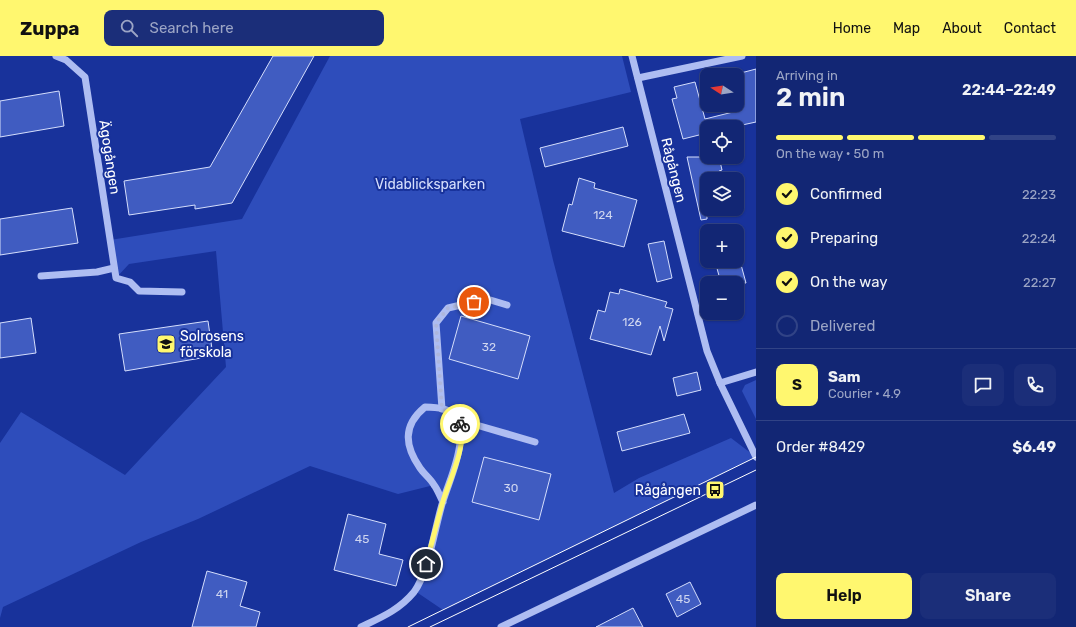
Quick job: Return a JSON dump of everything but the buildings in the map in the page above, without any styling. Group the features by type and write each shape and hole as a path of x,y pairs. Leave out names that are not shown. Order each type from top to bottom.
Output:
{"street":[{"name":"Ägogången","path":"56,56 66,60 85,77 116,278 130,282 139,291 182,292"},
{"name":"Rågången","path":"632,56 707,351 720,383 756,457"},
{"path":"638,78 742,56"},
{"path":"41,276 97,272 114,268"},
{"path":"442,409 436,323 448,308 487,299 507,305"},
{"path":"720,383 756,372"},
{"path":"361,627 396,611 415,590 426,564 443,502 456,465 461,427 456,416 442,409 425,407 417,414 410,424 408,447 421,469 434,484 443,502"},
{"path":"461,427 473,424 535,442"},
{"path":"502,627 756,504"}],"green space":[{"name":"Vidablicksparken","path":"330,56 622,56 631,92 520,119 553,260 614,493 639,478 731,438 756,457 443,610 415,591 443,502 434,485 398,494 310,466 198,519 141,542 3,607 0,618 0,443 21,412 125,475 226,367 216,251 129,264 116,278 110,240 242,219"},
{"path":"756,380 756,419 742,391 745,385"}],"tram line":[{"path":"408,627 756,457"},
{"path":"430,627 756,470"}],"way so far":[{"path":"460,424 456,416 442,409 440,363 436,323 448,308 474,302"}],"place":[{"name":"Solrosens förskola","path":"166,344"},
{"name":"Rågången","path":"715,490"}],"route":[{"path":"426,564 443,502 456,465 460,443 460,424"}]}
